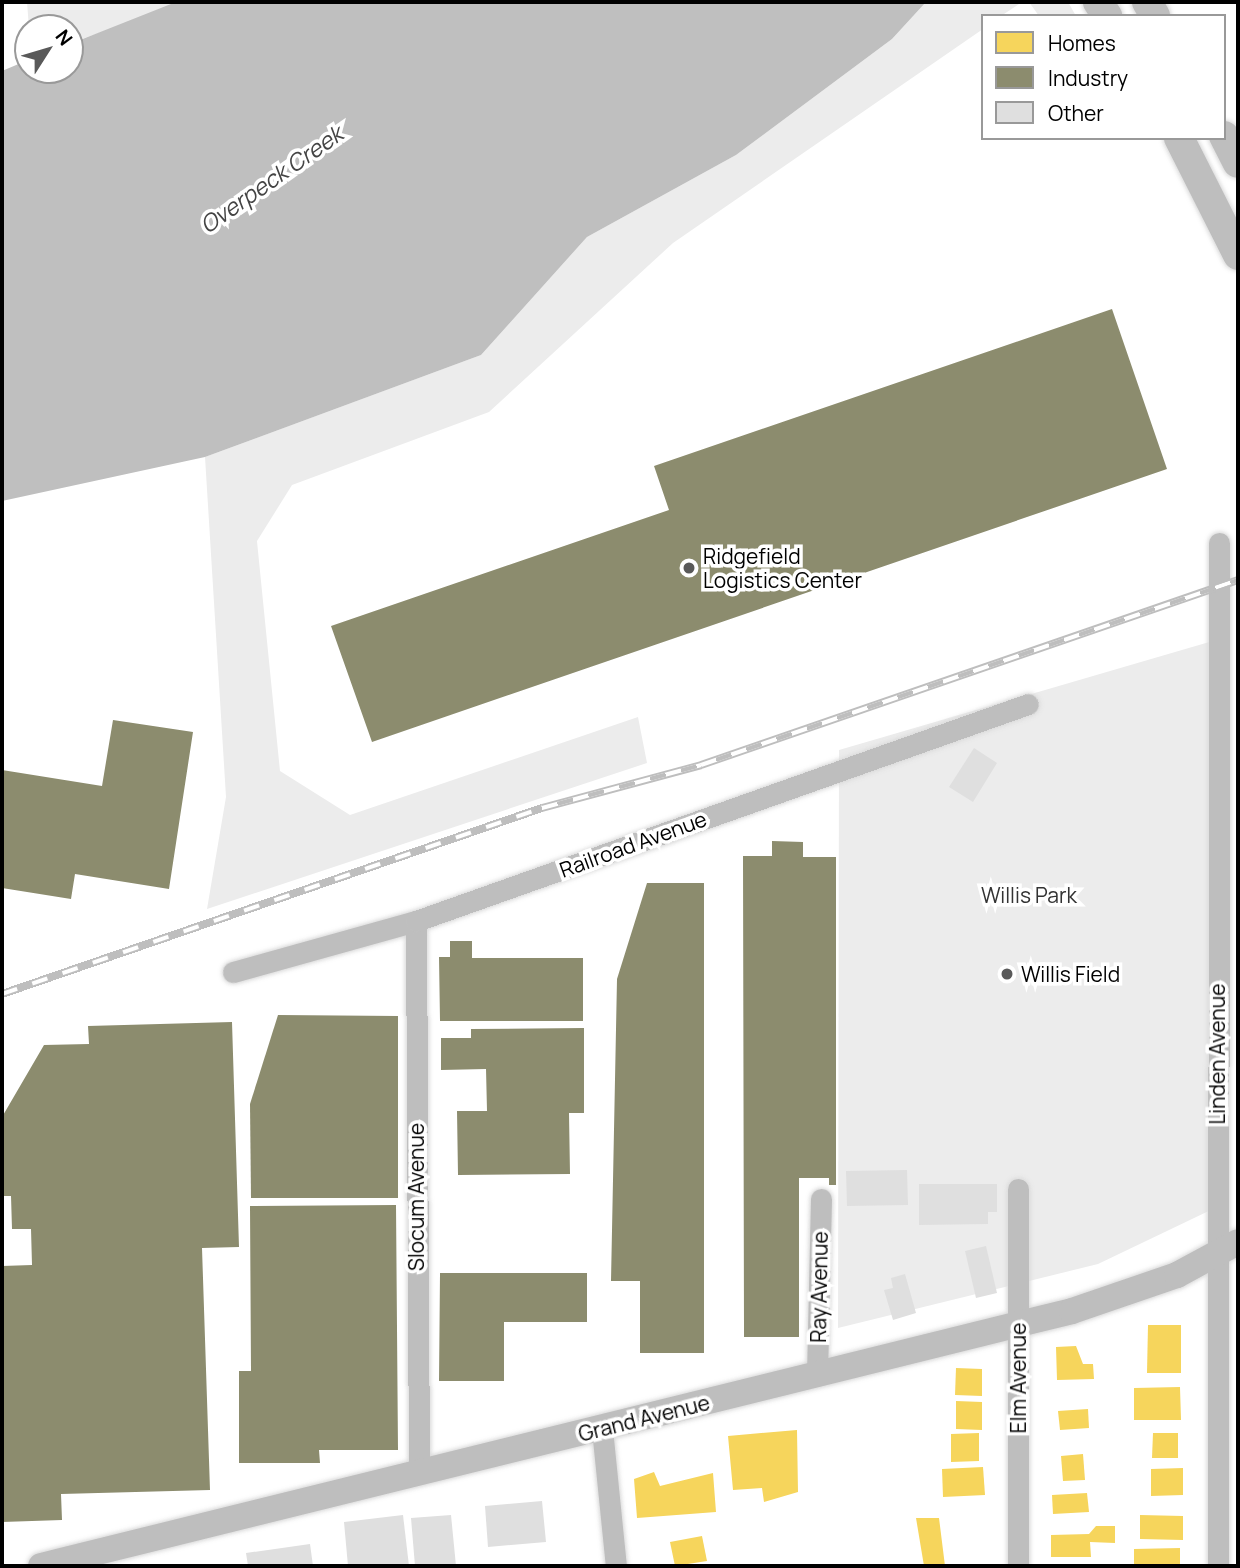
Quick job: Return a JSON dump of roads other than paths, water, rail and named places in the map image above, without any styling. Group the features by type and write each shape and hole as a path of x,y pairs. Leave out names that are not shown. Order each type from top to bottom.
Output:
{"highway":[{"path":"1180,140 1238,255"},
{"path":"1226,140 1238,163"}],"main road":[{"name":"Grand Avenue","path":"41,1566 1017,1325 1125,1295 1228,1248"}],"street":[{"name":"Linden Avenue","path":"1218,1566 1228,1248 1219,542"},
{"name":"Railroad Avenue","path":"233,972 416,921 1028,704"},
{"name":"Slocum Avenue","path":"416,921 419,1472"},
{"name":"Elm Avenue","path":"1018,1189 1018,1566"},
{"name":"Ray Avenue","path":"817,1374 821,1199"},
{"path":"602,1429 616,1566"}],"water":[{"name":"Overpeck Creek","path":"176,2 926,2 892,39 736,155 587,237 481,355 205,457 2,501 2,71 14,66 14,84 84,84 84,38"}],"railway":[{"path":"2,994 542,808 701,765 1238,580"}],"place":[{"name":"Ridgefield Logistics Center","path":"689,568"},
{"name":"Willis Field","path":"1007,974"}],"park label":[{"name":"Willis Park","path":"1029,895"}]}
